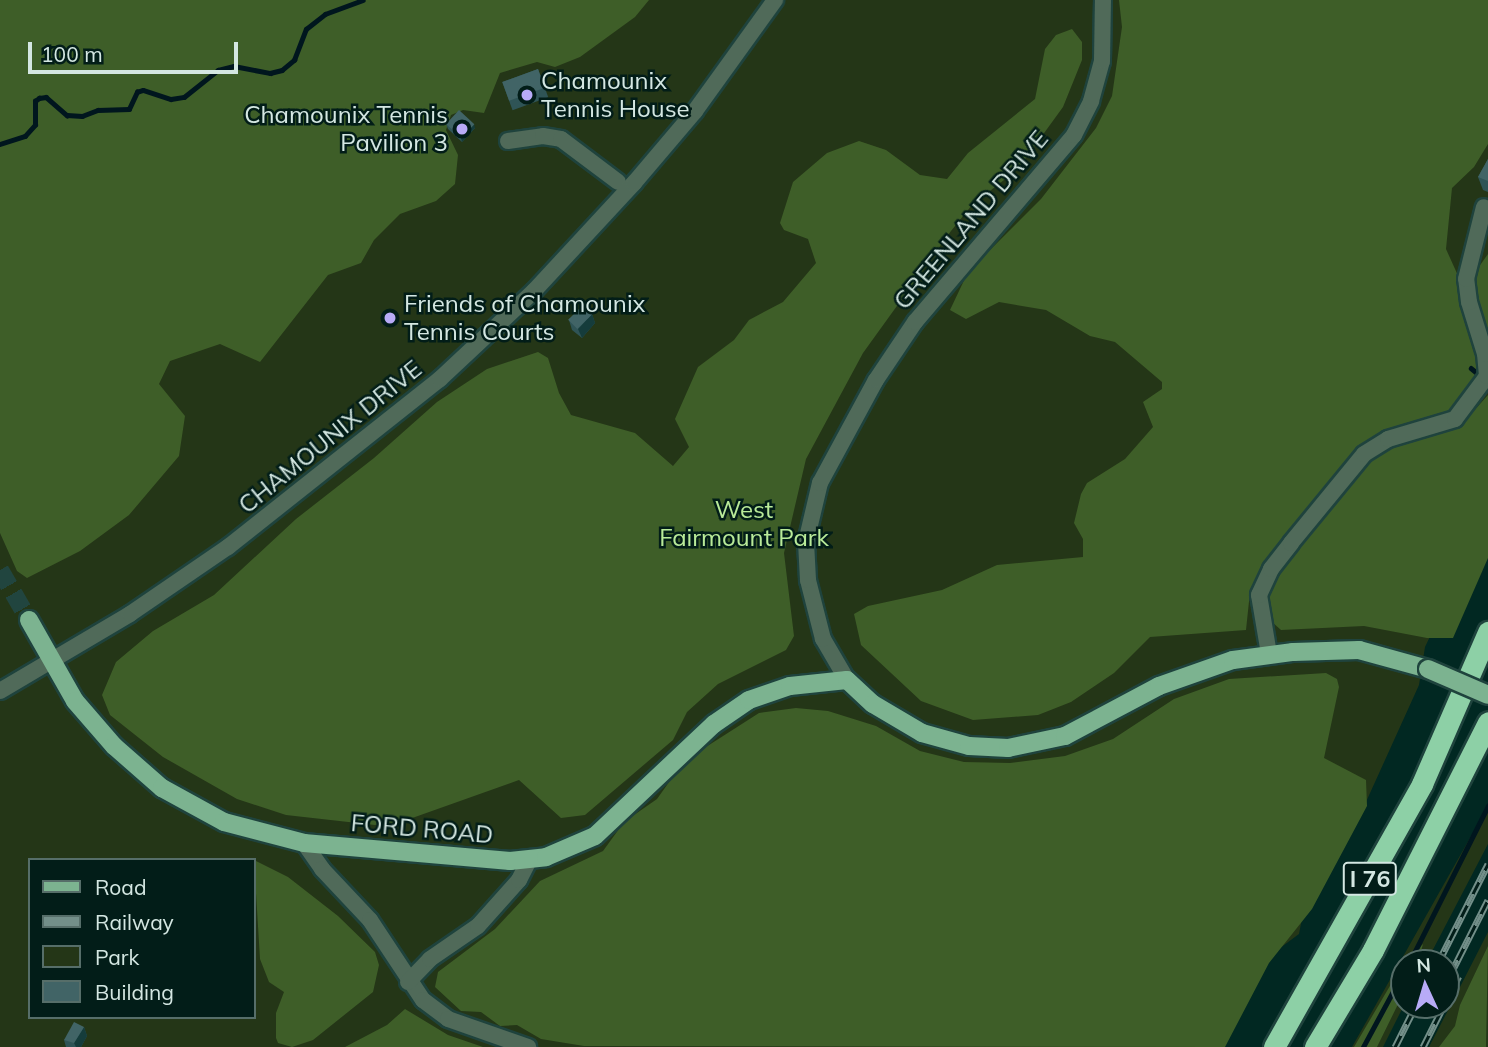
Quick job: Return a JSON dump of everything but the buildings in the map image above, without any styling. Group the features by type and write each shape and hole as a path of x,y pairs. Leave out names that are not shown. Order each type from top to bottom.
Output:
{"highway":[{"name":"I 76","path":"1274,1047 1422,784 1488,632"},
{"name":"I 76","path":"1315,1047 1373,950 1488,722"}],"main road":[{"name":"FORD ROAD","path":"29,620 52,662 92,722 162,788 224,821 304,843 529,860 562,852 595,836 682,750 750,700 790,686 847,680"},
{"name":"GREENLAND DRIVE","path":"847,680 880,709 922,733 969,746 1009,748 1065,736 1159,686 1201,669 1269,654 1359,650 1428,669 1488,695"}],"street":[{"name":"CHAMOUNIX DRIVE","path":"0,691 52,662 228,547 440,379 496,328 657,157 775,0"},
{"name":"GREENLAND DRIVE","path":"847,680 823,639 808,580 806,542 820,483 876,380 922,313 1074,135 1091,101 1102,61 1103,0"},
{"path":"508,141 543,136 561,139 618,182"},
{"path":"1269,654 1258,605 1264,581 1354,465 1388,439 1455,419 1478,393 1486,376 1485,354 1466,279 1484,207"},
{"path":"304,843 322,869 370,920 408,982 448,1019 528,1047"},
{"path":"408,982 430,959 478,926 519,880 529,860"}],"green space":[{"name":"West Fairmount Park","path":"0,0 1488,0 1488,515 1425,647 1419,685 1361,813 1306,898 1299,934 1272,954 1235,1011 1223,1047 0,1047"},
{"path":"0,0 649,0 635,17 580,57 555,67 537,62 500,73 484,113 463,110 451,115 446,130 458,155 455,184 436,201 400,214 374,240 361,263 328,275 260,362 220,344 170,361 159,384 185,416 179,456 129,515 80,551 27,578 17,571 0,533"},
{"path":"1119,0 1488,0 1488,144 1474,167 1452,188 1446,249 1460,280 1480,376 1457,411 1362,446 1311,517 1271,552 1250,592 1246,630 1150,637 1114,673 1071,702 1038,715 973,720 921,701 861,645 854,614 868,606 942,590 997,565 1083,557 1083,539 1074,523 1081,494 1087,483 1125,459 1153,427 1143,402 1162,389 1162,382 1115,342 1090,336 1046,310 999,302 966,319 950,310 968,272 1041,199 1096,128 1112,96 1122,27"},
{"path":"1072,29 1082,42 1082,60 1063,107 1018,169 972,205 951,231 863,353 806,459 784,553 794,636 786,650 718,684 687,712 673,740 585,815 561,818 519,780 401,822 375,825 286,815 237,799 163,757 110,715 102,695 116,662 153,631 214,595 296,519 374,458 437,402 487,369 538,352 548,358 559,393 571,415 635,433 673,466 689,447 675,419 698,367 734,340 749,320 783,302 816,263 808,239 784,230 780,223 793,182 827,153 859,141 886,150 920,175 947,179 968,153 1035,99 1045,49 1056,35"},
{"path":"1488,254 1488,332 1473,298 1473,275"},
{"path":"1488,395 1488,558 1453,638 1427,638 1364,626 1281,630 1272,622 1263,612 1271,578 1344,494 1361,466 1383,447 1463,423"},
{"path":"1326,673 1337,679 1339,687 1324,758 1366,780 1367,806 1312,909 1269,963 1225,1047 584,1046 541,1039 517,1025 500,1026 481,1012 461,1011 435,987 438,972 495,929 540,881 603,851 624,822 657,799 684,761 759,713 796,708 828,711 876,726 920,751 964,762 1010,763 1065,756 1113,739 1174,699 1229,679"},
{"path":"1488,806 1488,844 1433,949 1407,949"},
{"path":"256,861 288,877 338,916 375,952 379,965 373,992 313,1040 292,1047 278,1043 276,1038 276,1013 284,992 269,982 260,959"},
{"path":"1488,932 1488,1047 1429,1047 1443,1019 1460,1019 1461,985"},
{"path":"1488,946 1486,1047 1439,1047 1455,1026 1457,1019 1460,1019 1460,1005"},
{"path":"1390,980 1390,1019 1397,1019 1383,1047 1352,1047"},
{"path":"1390,986 1391,1019 1377,1047 1354,1047"},
{"path":"405,1009 448,1035 483,1047 345,1047 387,1025"}],"waterway":[{"path":"0,144 25,136 35,125 35,101 39,98 46,97 67,115 82,116 98,110 129,109 137,92 143,90 171,99 184,97 218,70 234,66 270,73 282,70 294,60 306,29 325,14 363,0"},
{"path":"1471,368 1481,376"},
{"path":"1416,949 1488,806"},
{"path":"1363,1047 1390,997"}],"tunnel":[{"path":"0,570 29,620"}],"railway":[{"path":"1445,949 1488,864"},
{"path":"1460,955 1488,900"},
{"path":"1395,1047 1409,1019"},
{"path":"1423,1047 1437,1019"}],"place":[{"name":"Chamounix Tennis House","path":"527,95"},
{"name":"Chamounix Tennis Pavilion 3","path":"462,129"},
{"name":"Friends of Chamounix Tennis Courts","path":"390,318"}]}
